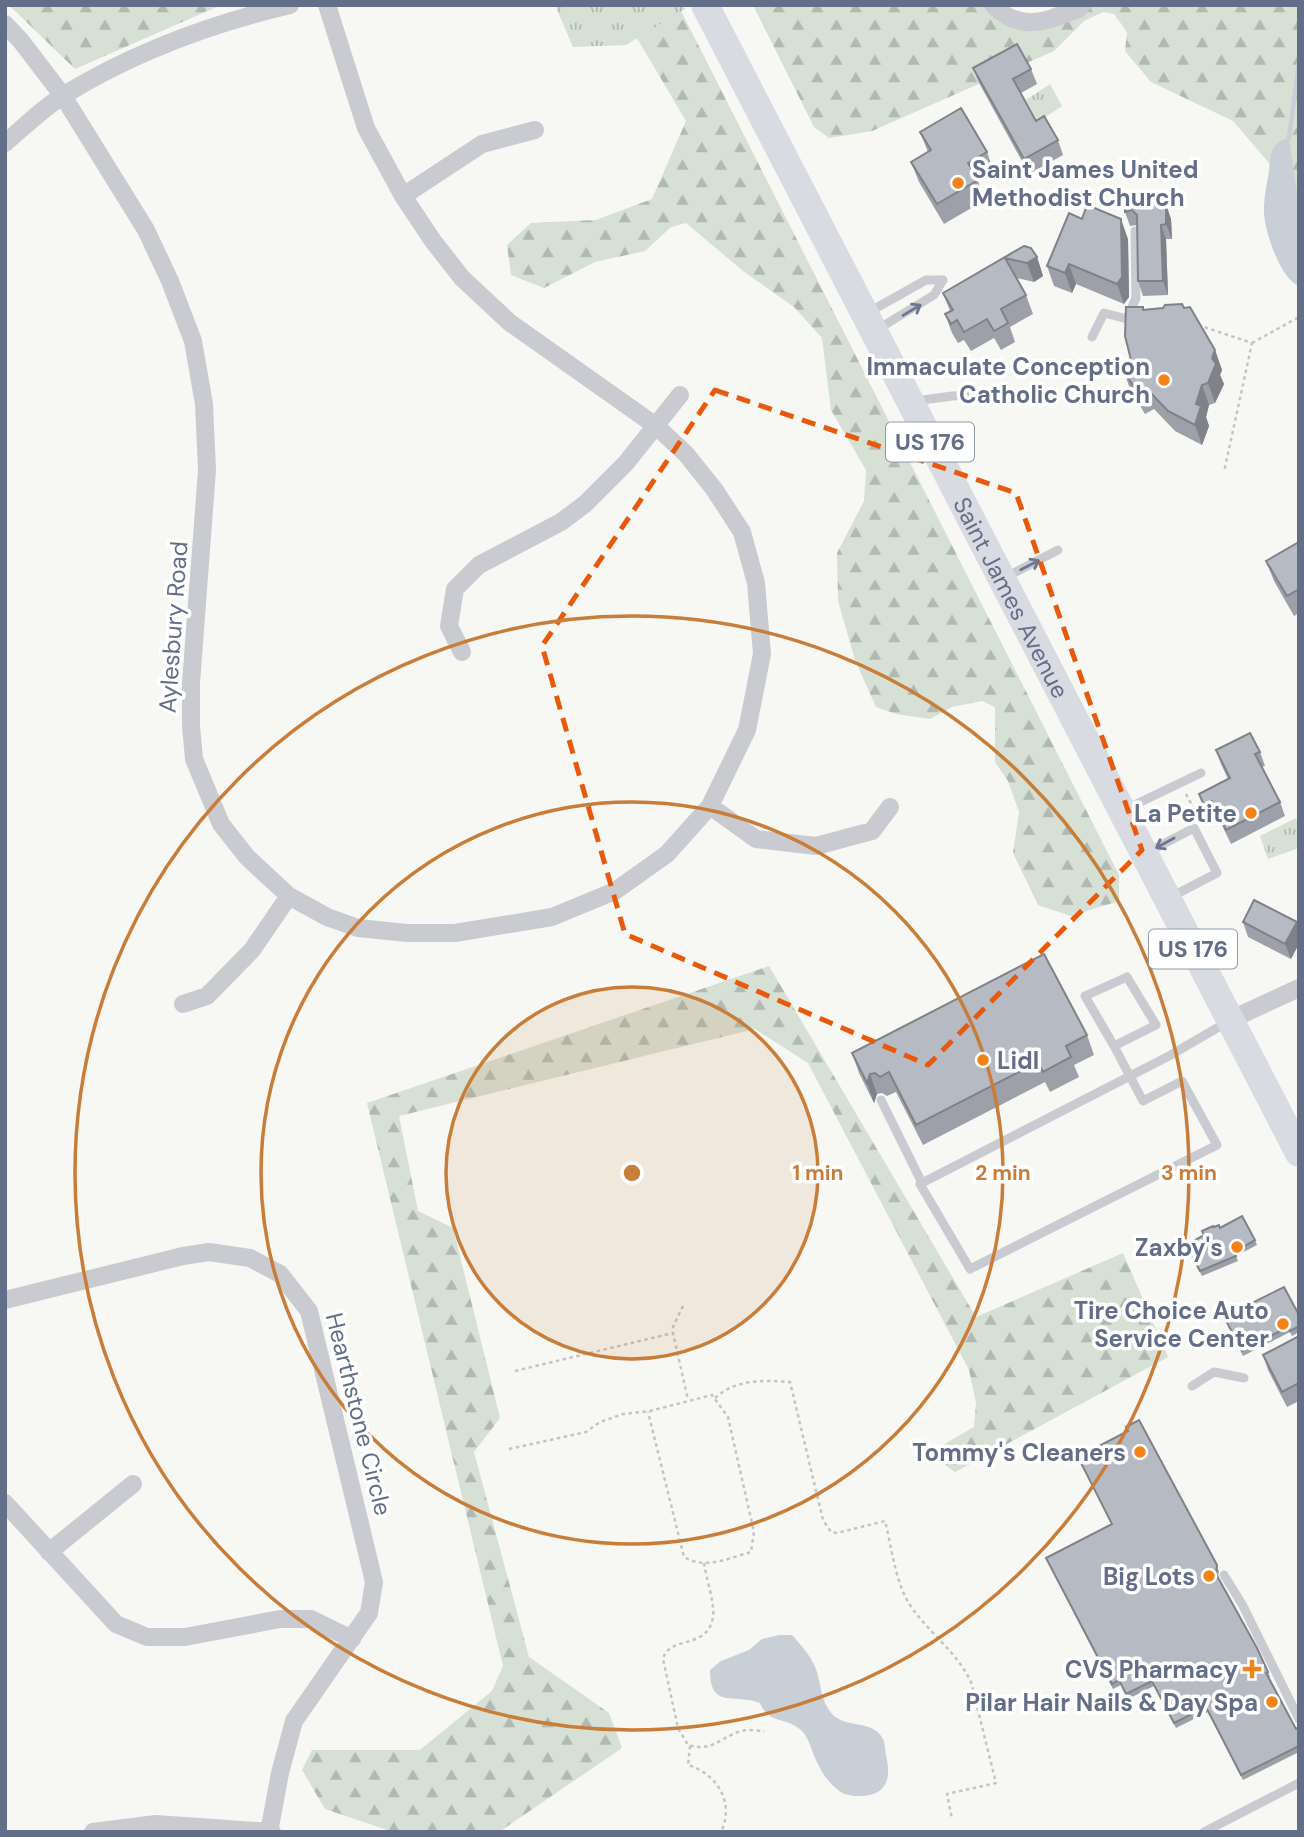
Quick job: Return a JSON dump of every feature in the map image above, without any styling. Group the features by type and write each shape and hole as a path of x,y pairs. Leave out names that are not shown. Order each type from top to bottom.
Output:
{"main road":[{"name":"Saint James Avenue","path":"705,5 1299,1153"}],"street":[{"path":"5,143 63,96 135,57 188,34 290,5"},
{"name":"Aylesbury Road","path":"5,24 63,96 146,230 170,281 192,341 204,404 207,470 191,683 191,726 194,759 220,824 247,857 289,896 327,917 358,928 407,933 455,933 552,917 615,891 667,854 710,806 747,730 762,654 756,583 741,531 714,489 686,454 656,426 509,322 462,278 433,241 403,196 366,128 327,5"},
{"path":"993,5 1004,16 1021,22 1045,22 1079,9 1082,5"},
{"path":"403,196 482,144 535,130"},
{"path":"462,652 449,626 455,589 479,565 561,522 585,504 626,463 680,395"},
{"path":"710,806 756,839 816,846 872,831 890,807"},
{"path":"183,1004 207,996 252,950 289,896"},
{"path":"1230,1020 1299,988"},
{"name":"Hearthstone Circle","path":"5,1300 209,1252 250,1258 280,1274 309,1311 374,1582 369,1613 295,1721 280,1773 270,1831"},
{"path":"50,1552 133,1484"},
{"path":"5,1503 116,1624 148,1637 185,1637 280,1619 311,1619 352,1639"},
{"path":"93,1832 156,1824 270,1831"}],"lane":[{"path":"1092,337 1104,313 1127,319 1136,298 1135,231"},
{"path":"926,280 943,280 934,295 869,323 926,280"},
{"path":"910,402 976,395"},
{"path":"1001,579 1058,550"},
{"path":"1121,812 1201,773"},
{"path":"1143,855 1194,828 1217,873 1167,899"},
{"path":"881,1100 922,1183 920,1184 970,1269 1217,1145 1182,1081 1143,1101 1085,996 1128,976 1156,1025 1114,1046"},
{"path":"922,1183 1129,1077 1230,1020"},
{"path":"1192,1386 1214,1372 1244,1378"},
{"path":"1224,1576 1242,1604 1299,1719"},
{"path":"1204,1832 1299,1783"}],"path":[{"path":"1193,323 1252,343 1299,317"},
{"path":"1224,472 1252,343"},
{"path":"683,1306 673,1333 688,1400"},
{"path":"514,1371 673,1333"},
{"path":"715,1398 729,1387 738,1384 761,1381 790,1382 823,1520 831,1532 837,1533 885,1521 908,1601 964,1669 971,1682 996,1783 947,1794 952,1819"},
{"path":"509,1449 586,1432 600,1422 623,1414 648,1412 712,1395 728,1417 754,1532 751,1552 704,1563 692,1562 684,1557 648,1412"},
{"path":"704,1563 713,1608 711,1625 699,1639 670,1648 663,1659 681,1737 690,1746 698,1748 712,1746 743,1731 764,1731"},
{"path":"690,1746 688,1765 706,1773 722,1789 725,1813 721,1832"}],"highlighted area":[{"path":"715,390 1016,493 1142,850 928,1065 625,934 542,646"}],"green space":[{"path":"9,5 221,5 75,69"},
{"path":"555,5 683,5 685,9 626,45 573,47"},
{"path":"678,5 1119,875 1119,901 1071,916 1038,905 1013,853 1019,812 1008,781 995,762 995,707 982,701 952,707 930,719 896,714 876,707 855,660 838,601 837,553 864,501 866,470 831,410 822,338 794,307 743,271 686,223 671,227 645,251 595,262 544,288 511,275 507,245 531,223 596,220 652,199 686,121 634,33"},
{"path":"753,5 984,5 997,21 1013,27 1060,5 1299,5 1299,198 1233,121 1151,82 1125,51 1127,32 1114,14 1103,12 1084,21 1054,51 872,131 829,138 814,127"},
{"path":"1050,84 1062,106 1038,122 1026,100"},
{"path":"1296,818 1299,824 1299,848 1268,859 1260,836"},
{"path":"769,966 976,1317 1123,1253 1168,1357 955,1472 929,1453 974,1427 976,1403 969,1370 808,1063 755,1029 399,1116 418,1211 453,1228 500,1418 474,1452 529,1657 609,1713 622,1748 499,1832 393,1832 325,1809 302,1770 312,1750 420,1750 492,1691 503,1666 367,1103"}],"shaded area":[{"path":"1289,138 1299,207 1299,286 1285,274 1279,264 1264,217 1273,150 1278,143"},
{"path":"792,1635 809,1655 832,1714 838,1719 873,1729 883,1739 888,1764 887,1779 881,1790 875,1794 852,1796 841,1792 824,1774 807,1738 796,1726 768,1715 760,1703 725,1698 714,1691 710,1670 721,1661 749,1650 762,1639"}],"building":[{"path":"1017,44 1031,69 1013,79 1036,121 1044,116 1058,140 1024,159 973,68"},
{"path":"961,108 987,152 968,163 978,180 937,204 911,162 931,150 920,132"},
{"path":"1160,196 1160,204 1166,204 1166,224 1161,225 1163,281 1138,281 1137,215 1132,210 1125,212 1125,199"},
{"path":"1087,205 1121,219 1122,277 1117,284 1069,264 1065,273 1047,266 1069,213 1082,219"},
{"path":"1024,246 1031,248 1037,257 1027,263 1005,258 1026,295 1001,309 1008,323 994,331 987,319 964,332 957,320 951,324 945,314 953,310 943,293"},
{"path":"1182,304 1184,308 1190,307 1215,350 1212,358 1216,364 1208,383 1202,385 1196,404 1201,406 1195,425 1168,411 1147,389 1138,394 1123,369 1132,364 1125,336 1126,307 1143,307 1143,310"},
{"path":"1299,542 1299,589 1287,596 1266,561"},
{"path":"1250,733 1260,752 1255,754 1280,802 1226,830 1212,801 1204,805 1199,794 1230,778 1216,750"},
{"path":"1254,900 1297,922 1285,944 1243,922"},
{"name":"Lidl","path":"1044,954 1087,1035 1066,1046 1071,1057 1043,1072 1038,1062 916,1125 889,1072 880,1077 875,1073 870,1074 867,1083 852,1053"},
{"path":"1242,1216 1255,1240 1234,1252 1236,1256 1200,1271 1186,1245 1204,1235 1202,1231 1219,1225 1220,1228"},
{"path":"1284,1287 1299,1315 1299,1326 1290,1331 1288,1327 1242,1351 1224,1317"},
{"path":"1297,1337 1299,1383 1282,1392 1263,1355"},
{"path":"1139,1420 1217,1565 1216,1574 1257,1648 1268,1672 1266,1673 1299,1730 1299,1746 1241,1775 1206,1707 1174,1723 1152,1681 1126,1694 1119,1680 1112,1684 1046,1558 1112,1524 1078,1457 1128,1431 1126,1427"}],"waterway":[{"path":"1289,138 1299,62"}],"place":[{"name":"Saint James United Methodist Church","path":"958,183"},
{"name":"Immaculate Conception Catholic Church","path":"1164,380"},
{"name":"La Petite","path":"1251,813"},
{"name":"Lidl","path":"983,1060"},
{"name":"Zaxby's","path":"1237,1247"},
{"name":"Tire Choice Auto Service Center","path":"1283,1324"},
{"name":"Tommy's Cleaners","path":"1140,1452"},
{"name":"Big Lots","path":"1209,1576"},
{"name":"CVS Pharmacy","path":"1252,1669"},
{"name":"Pilar Hair Nails & Day Spa","path":"1272,1702"}]}
